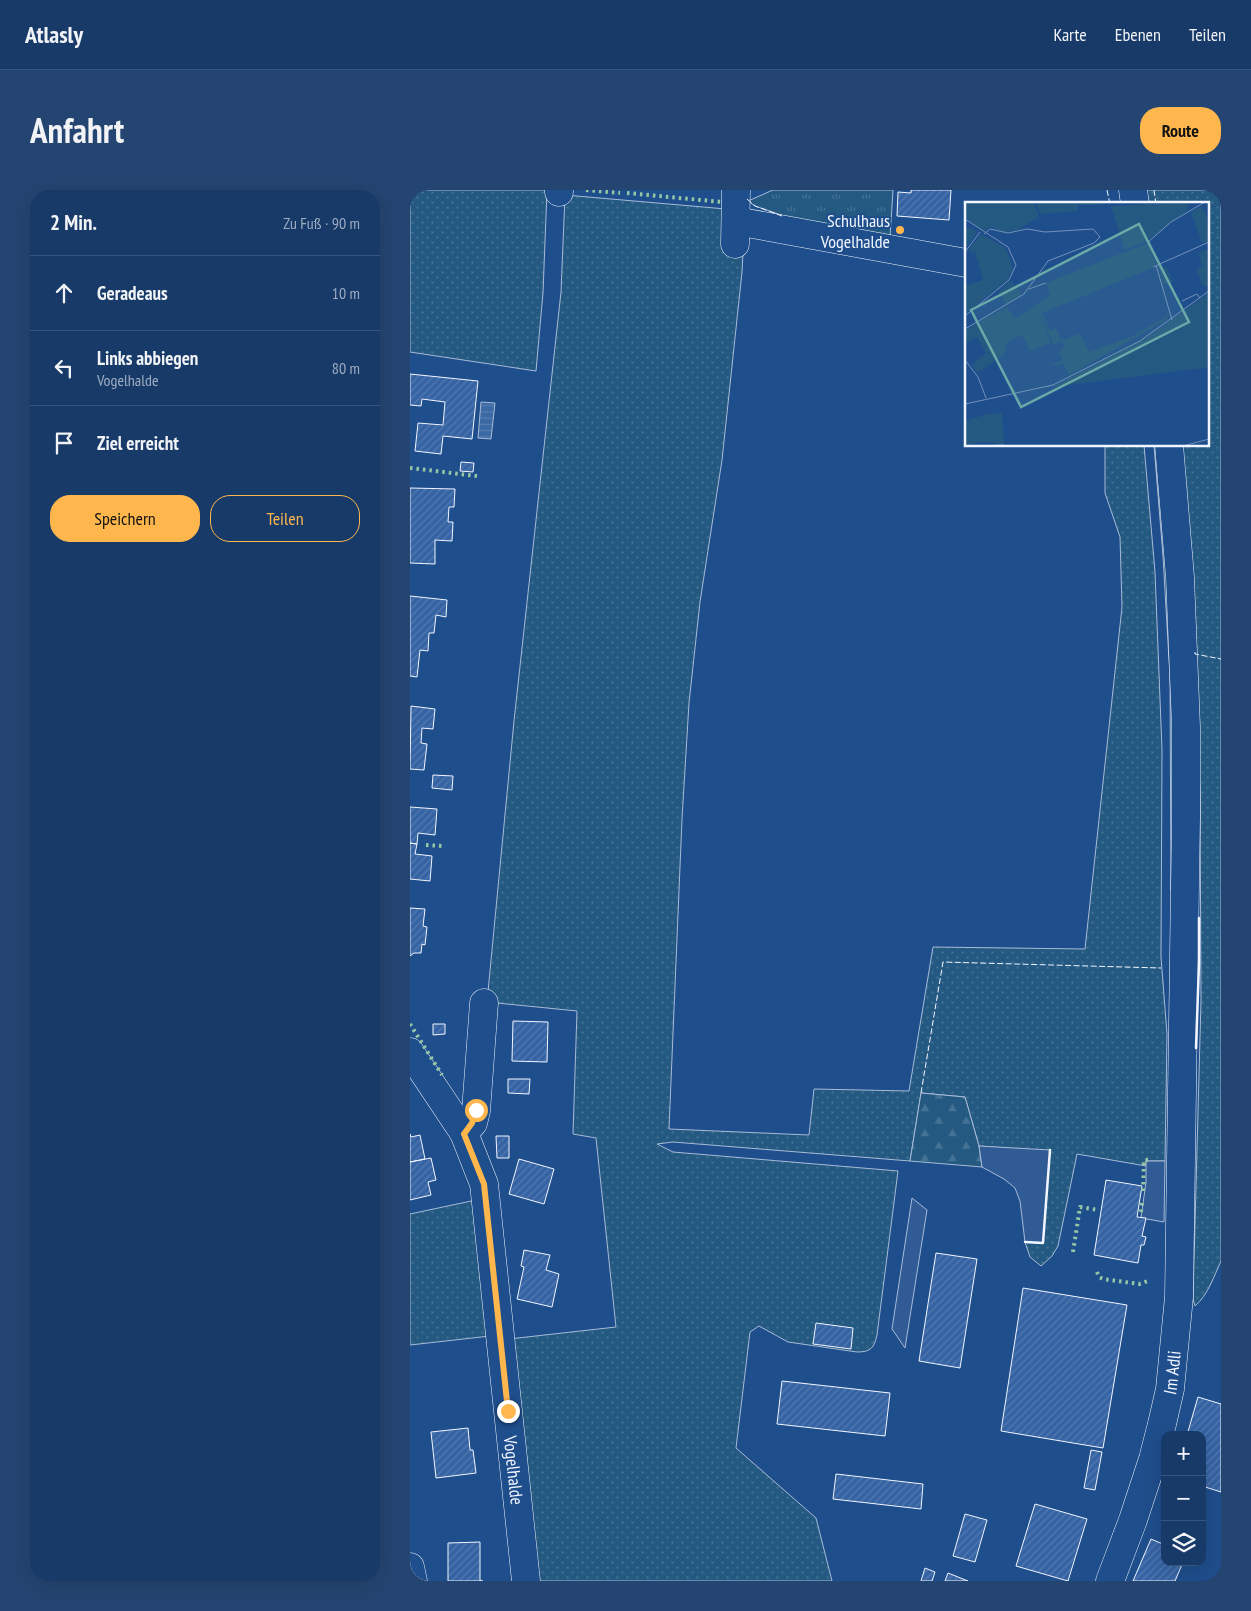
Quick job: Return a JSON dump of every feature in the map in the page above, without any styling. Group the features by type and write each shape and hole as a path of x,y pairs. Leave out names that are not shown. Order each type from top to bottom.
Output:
{"street":[{"path":"736,190 736,233 965,263"},
{"name":"Im Adli","path":"1110,1581 1153,1459 1170,1389 1179,1297 1186,727 1180,587 1169,446"},
{"path":"464,1134 472,1123 476,1110 484,1003"},
{"name":"Vogelhalde","path":"410,1052 464,1134 484,1184 526,1581"},
{"path":"410,1567 413,1581"}],"green space":[{"path":"410,190 547,190 543,293 536,371 410,352"},
{"path":"773,190 893,190 890,237 787,217 755,206 748,201"},
{"path":"1145,190 1221,190 1221,1261 1207,1291 1195,1306 1193,1299 1201,1001 1200,793 1191,598 1179,446 1208,446 1208,202 1147,202"},
{"path":"565,195 726,209 743,253 722,460 700,602 689,703 682,819 669,1129 809,1135 814,1089 909,1091 933,947 1085,949 1122,607 1120,537 1105,493 1105,446 1144,446 1155,572 1162,750 1161,957 1167,1034 1165,1161 1146,1161 1146,1166 1077,1154 1058,1246 1052,1256 1041,1266 1030,1257 1025,1242 1043,1243 1050,1151 979,1146 965,1097 921,1093 910,1161 673,1142 657,1144 673,1152 898,1171 877,1335 875,1343 871,1348 866,1351 857,1352 788,1342 759,1326 750,1332 736,1448 816,1518 832,1581 534,1581 509,1339 616,1327 596,1138 573,1134 577,1011 487,1002 514,721 561,292"},
{"path":"1154,446 1158,446 1163,502 1175,757 1171,891 1170,677"},
{"path":"921,1093 965,1097 979,1146 982,1167 910,1161"},
{"path":"476,1200 490,1336 410,1345 410,1214"}],"shaded area":[{"path":"481,402 495,403 491,439 478,438"},
{"path":"979,1146 1050,1150 1043,1243 1025,1242 1020,1201 1015,1188 1004,1179 982,1167"},
{"path":"1146,1161 1165,1161 1164,1222 1141,1218 1146,1182"},
{"path":"912,1198 927,1210 905,1348 892,1329"}],"building":[{"path":"911,190 951,190 949,220 897,216 898,192 911,193"},
{"path":"410,374 478,381 472,439 443,436 441,454 415,451 418,423 443,425 445,402 422,399 421,406 410,405"},
{"path":"461,462 474,463 473,472 460,471"},
{"path":"410,488 455,489 454,507 449,507 448,522 453,522 452,541 435,540 435,564 410,563"},
{"path":"410,596 447,600 446,617 436,615 434,633 429,633 428,651 420,650 417,677 410,676"},
{"path":"411,706 435,709 433,729 422,728 421,743 427,744 424,770 410,769"},
{"path":"433,775 453,776 452,790 432,788"},
{"path":"410,807 437,809 435,835 418,833 417,844 410,843"},
{"path":"410,843 417,844 415,854 432,856 430,881 410,879"},
{"path":"410,908 425,909 423,926 427,927 425,945 422,944 421,953 414,953 410,956"},
{"path":"513,1021 548,1022 547,1062 512,1061"},
{"path":"433,1024 445,1024 445,1034 433,1035"},
{"path":"508,1079 530,1079 529,1094 508,1093"},
{"path":"410,1134 411,1137 420,1135 425,1159 410,1162"},
{"path":"496,1136 509,1136 509,1158 497,1158"},
{"path":"431,1158 436,1180 428,1182 431,1195 410,1200 410,1162"},
{"path":"519,1159 554,1169 544,1204 509,1194"},
{"path":"1106,1180 1142,1186 1137,1217 1146,1218 1142,1236 1146,1237 1144,1245 1141,1245 1138,1263 1094,1255"},
{"path":"524,1250 550,1255 546,1270 559,1274 552,1307 517,1299 524,1267 521,1266"},
{"path":"936,1253 977,1259 960,1368 919,1361"},
{"path":"1023,1288 1127,1305 1103,1448 1001,1431"},
{"path":"816,1323 853,1328 851,1349 813,1344"},
{"path":"782,1381 890,1393 885,1436 777,1424"},
{"path":"1198,1397 1221,1404 1221,1492 1206,1487 1206,1431 1188,1431"},
{"path":"468,1428 470,1450 473,1450 476,1473 436,1478 431,1432"},
{"path":"1091,1450 1102,1452 1095,1490 1084,1488"},
{"path":"836,1474 923,1484 921,1509 833,1499"},
{"path":"1035,1504 1087,1519 1068,1581 1016,1566"},
{"path":"965,1514 987,1520 975,1562 953,1556"},
{"path":"1151,1539 1161,1543 1161,1566 1181,1566 1175,1581 1133,1581"},
{"path":"480,1542 480,1581 448,1581 448,1543"},
{"path":"925,1568 935,1572 932,1581 921,1581"},
{"path":"948,1573 968,1581 945,1581"}],"hedge":[{"path":"586,190 620,193"},
{"path":"627,193 722,202"},
{"path":"410,468 477,476"},
{"path":"426,845 443,846"},
{"path":"410,1024 442,1075"},
{"path":"1143,1191 1144,1160 1151,1160"},
{"path":"1141,1212 1142,1202"},
{"path":"1073,1252 1080,1207 1098,1210"},
{"path":"1097,1272 1099,1277 1103,1279 1139,1284 1148,1281"}],"fence":[{"path":"1107,190 1110,202"},
{"path":"1154,190 1156,202"},
{"path":"747,199 755,206 782,216"},
{"path":"1195,652 1195,654 1221,659"},
{"path":"921,1093 943,962 1161,968"}],"wall":[{"path":"1196,1048 1199,918"},
{"path":"1025,1242 1043,1243 1050,1150"}],"place":[{"name":"Schulhaus Vogelhalde","path":"900,230"}],"route":[{"path":"476,1110 472,1123 464,1134 484,1184 508,1411"}]}
